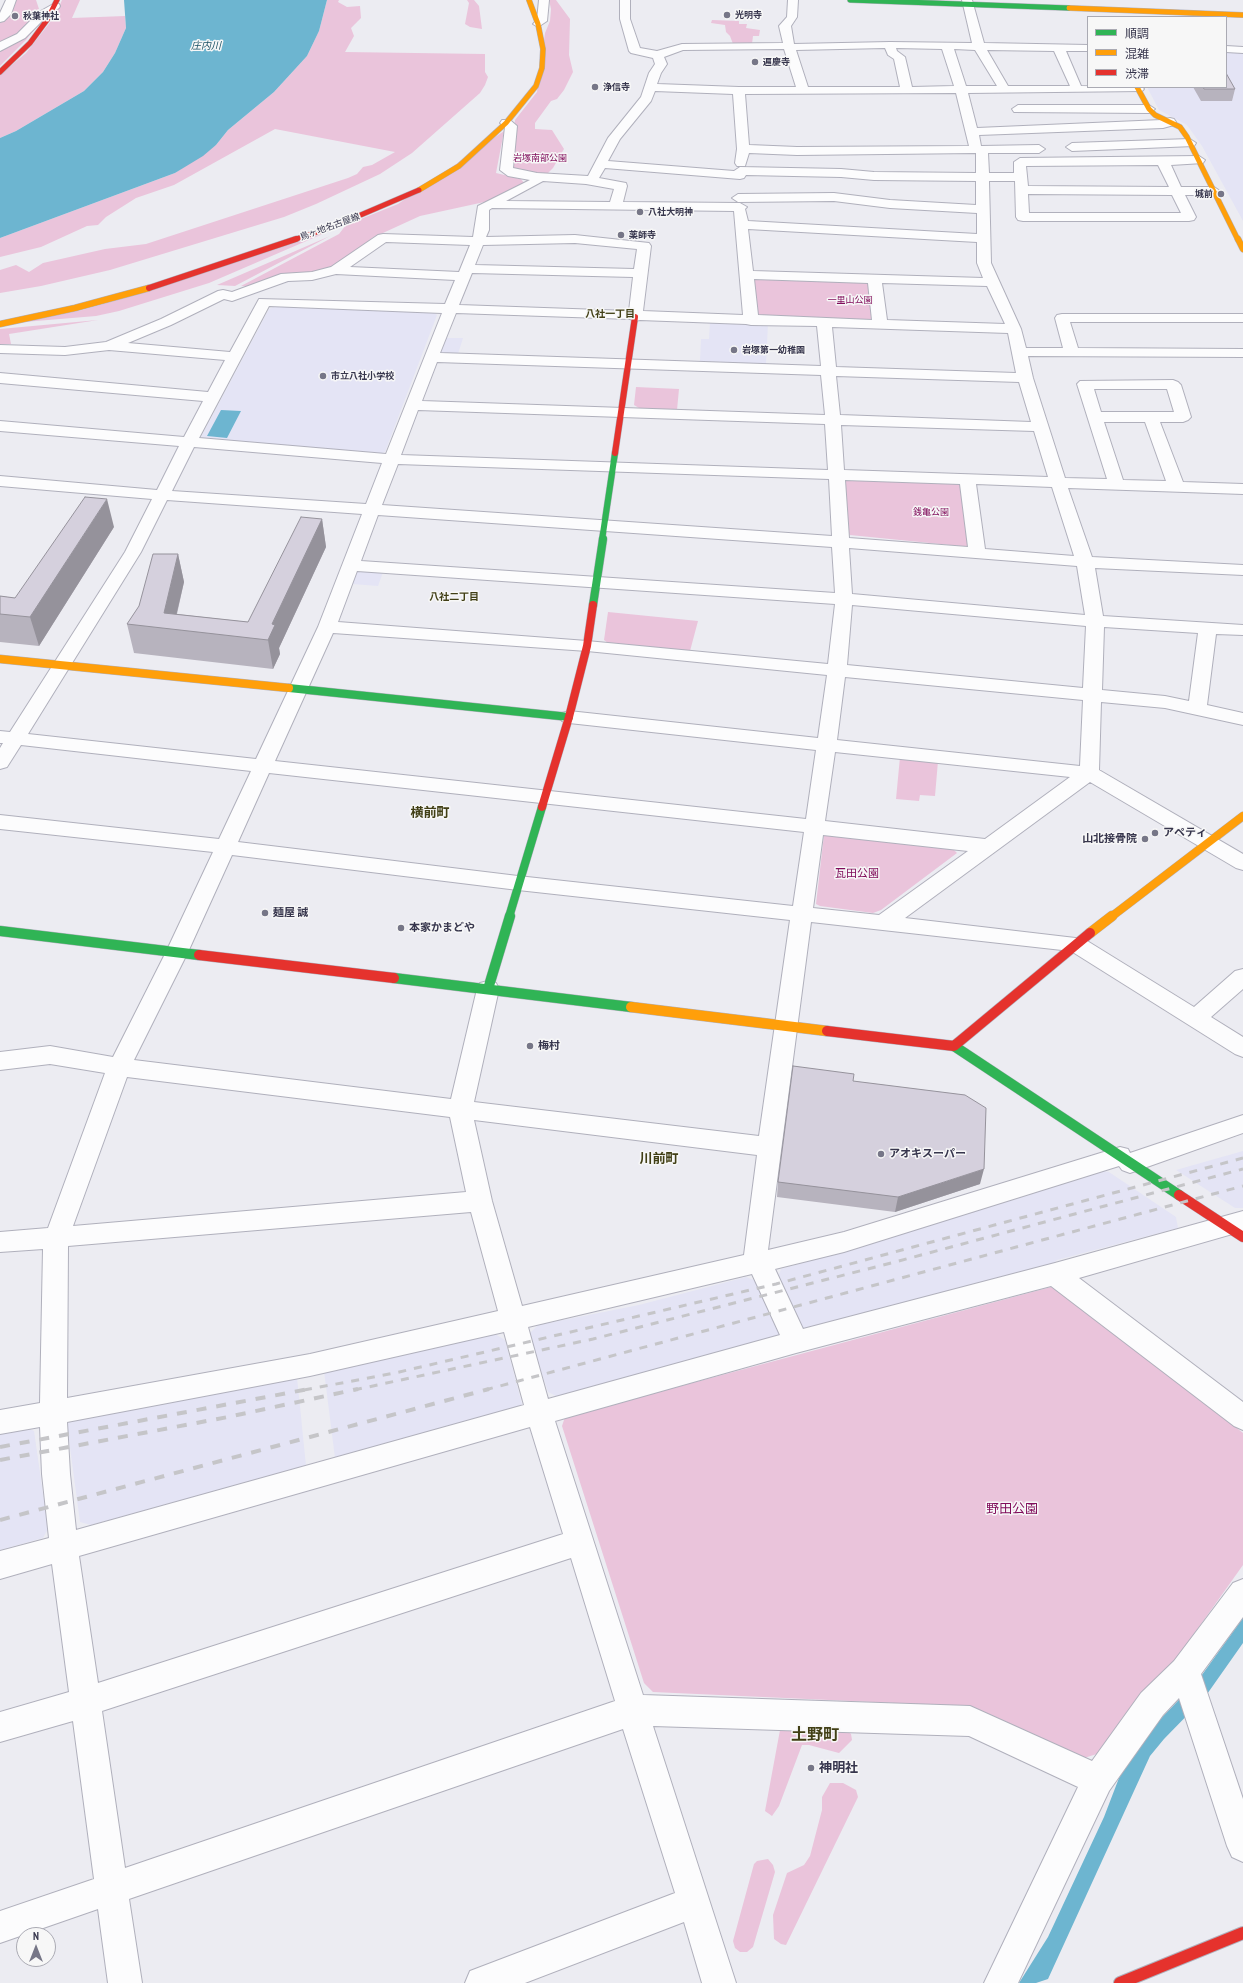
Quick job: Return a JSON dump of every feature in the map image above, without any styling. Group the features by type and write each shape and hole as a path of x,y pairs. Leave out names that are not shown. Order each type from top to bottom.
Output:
{"street":[{"path":"0,19 7,12 7,6 11,0"},
{"path":"44,0 56,3"},
{"name":"鳥ヶ地名古屋線","path":"0,324 75,308 144,290 252,255 335,226 385,206 433,183 459,166 506,123 536,86 542,68 543,49 538,24 529,0"},
{"path":"538,24 542,21 544,0"},
{"path":"625,0 625,19 635,51 658,55 678,47 890,45 1059,49 1087,48"},
{"path":"793,0 792,18 785,26 789,47 803,90"},
{"path":"850,0 967,2 1086,13 1243,15"},
{"path":"1086,13 1092,6 1094,0"},
{"path":"967,2 984,57 991,64 1018,109"},
{"path":"0,48 6,43 21,36 56,3"},
{"path":"0,72 30,43 47,20 56,3"},
{"path":"890,45 892,53 898,57 907,90"},
{"path":"947,46 961,89 976,149 982,151"},
{"path":"1059,49 1078,89"},
{"path":"1227,49 1243,50"},
{"path":"591,182 614,138 647,98 655,73 661,64 658,55"},
{"path":"650,87 739,91 1138,88 1149,109 1154,115 1180,127 1190,143 1243,249"},
{"path":"739,91 743,149 739,202 751,321"},
{"path":"1018,109 1015,109 1022,131"},
{"path":"1018,109 1149,109"},
{"path":"972,132 1163,124 1170,122"},
{"path":"506,123 511,126 506,170 512,173 537,177 586,180 621,186 616,205"},
{"path":"1064,148 1190,143"},
{"path":"743,149 871,151 982,151 1049,149"},
{"path":"869,202 878,198 876,176 871,151"},
{"path":"982,151 984,263 1014,329 1025,378 1085,562 1095,621 1089,773"},
{"path":"1163,161 1189,217 1023,217 1020,162 1198,160"},
{"path":"600,164 740,173 841,173 876,176 982,178 1021,177"},
{"path":"125,1983 85,1702 64,1547 56,1474 53,1413 56,1239 119,1067 177,952 328,627 449,310 466,273 478,241 482,230 483,209 488,205 537,181 537,177"},
{"path":"1021,190 1214,191"},
{"path":"488,205 616,205 739,202 834,197 869,202 983,209"},
{"path":"869,202 871,232"},
{"path":"574,204 575,239"},
{"path":"741,225 984,238"},
{"path":"336,270 383,238 478,241 575,239 644,246 587,646 568,717 488,989 460,1110 480,1201 514,1318 539,1413 719,1983"},
{"path":"232,297 286,276 312,276 336,270 466,273 640,273"},
{"path":"747,275 992,282"},
{"path":"875,279 880,325"},
{"path":"108,346 166,322 223,294 244,301 264,302 634,317 1014,329"},
{"path":"0,763 7,738 61,665 133,552 161,500 161,495 264,302"},
{"path":"1072,352 1062,318 1243,318"},
{"path":"796,1342 755,1252 837,670 844,599 837,474 824,323"},
{"path":"0,349 17,351 65,351 108,346 236,357"},
{"path":"0,373 17,351"},
{"path":"1019,352 1243,353"},
{"path":"431,357 1025,378"},
{"path":"0,378 213,397"},
{"path":"1095,417 1183,417 1173,385 1085,384 1095,417 1117,485"},
{"path":"413,405 1041,427"},
{"path":"1151,417 1177,488"},
{"path":"0,426 392,459 1058,482 1177,488 1243,489"},
{"path":"967,479 977,553"},
{"path":"0,481 161,495 841,542 1085,562 1243,570"},
{"path":"351,565 597,581 844,599 1095,621 1243,630"},
{"path":"328,627 587,646 1165,702 1243,719"},
{"path":"1197,708 1208,628"},
{"path":"0,659 568,717 1089,773 1243,863"},
{"path":"7,738 988,846"},
{"path":"884,922 1089,773"},
{"path":"954,1046 1076,944 1243,816"},
{"path":"0,822 226,847 518,883 1076,944 1243,1048"},
{"path":"0,931 954,1046 1125,1160 1237,1228"},
{"path":"1196,1018 1243,977"},
{"path":"0,1061 50,1055 119,1067 769,1147"},
{"path":"0,1422 310,1365 844,1242 1243,1124"},
{"path":"0,1242 56,1239 480,1201"},
{"path":"0,1565 796,1342 1237,1228"},
{"path":"1055,1274 1243,1418"},
{"path":"0,1727 85,1702 580,1542"},
{"path":"1001,1983 1098,1780 1152,1704 1191,1688 1243,1593"},
{"path":"1191,1688 1243,1846"},
{"path":"0,1927 634,1710 970,1721 1098,1780"},
{"path":"482,1983 694,1902"},
{"path":"1120,1983 1243,1933"}],"shaded area":[{"path":"1227,51 1243,51 1243,221 1202,146 1187,125 1159,110 1148,88 1227,88"},
{"name":"市立八社小学校","path":"276,306 434,313 437,315 385,452 380,454 203,439 201,437 269,309"},
{"name":"岩塚第一幼稚園","path":"710,322 768,324 766,364 700,361 701,339 709,339"},
{"path":"444,338 463,338 458,354 444,354 440,352"},
{"path":"362,570 383,572 378,586 352,584 357,572"},
{"path":"1243,1151 1243,1208 1235,1208 1176,1170"},
{"path":"1103,1171 1109,1172 1176,1217 1178,1228 1057,1260 1047,1268 804,1330 799,1327 778,1277 781,1269 845,1251"},
{"path":"746,1277 756,1281 780,1333 780,1338 558,1397 548,1392 529,1334 538,1325 639,1305"},
{"path":"495,1334 505,1340 522,1404 519,1408 335,1458 324,1371"},
{"path":"297,1377 306,1466 91,1525 80,1522 67,1425 70,1421"},
{"path":"27,1428 34,1431 48,1529 43,1538 0,1550 0,1433"}],"green space":[{"path":"15,0 36,0 39,9 32,15 33,21 16,36 0,44 0,23 10,13"},
{"path":"62,0 80,0 72,18 125,16 126,28 115,53 103,72 84,91 16,131 0,138 0,75 26,53 55,16"},
{"path":"327,0 339,0 338,2 347,7 360,6 361,18 351,28 354,36 345,52 485,54 485,72 488,77 485,85 480,93 412,153 380,174 316,204 284,217 110,270 41,286 0,293 0,270 16,265 29,272 43,263 105,249 146,244 348,178 357,174 363,167 372,165 395,152 275,129 174,185 136,198 106,217 98,225 87,226 41,247 0,257 0,238 175,173 216,145 228,130 274,92 307,56 319,31"},
{"path":"467,0 474,0 479,6 482,29 470,27 465,24 469,3"},
{"name":"岩塚南部公園","path":"549,0 556,0 570,19 569,55 573,72 564,90 557,99 551,101 535,123 535,129 552,130 564,149 553,168 545,176 514,170 511,162 515,120 537,92 545,33 550,21 551,9"},
{"path":"712,20 739,21 739,24 747,24 746,28 760,30 759,36 753,36 752,44 733,44 730,36 726,32 725,25 711,23"},
{"path":"41,21 26,40 0,66 0,52"},
{"path":"504,131 496,173 521,179 524,183 489,201 420,216 372,238 344,261 328,268 255,287 241,286 339,234 346,225 398,204"},
{"path":"325,233 209,283 119,311 96,316 24,322 82,310 142,293"},
{"path":"330,236 235,286 217,285"},
{"name":"一里山公園","path":"754,279 869,281 876,319 871,321 757,315"},
{"path":"98,320 9,334 11,344 0,344 0,329"},
{"path":"636,387 679,389 677,410 639,408 634,405"},
{"name":"銭亀公園","path":"850,479 963,483 970,547 850,535 847,532 844,481"},
{"path":"608,612 698,621 690,651 608,643 604,640"},
{"path":"900,757 938,761 935,796 920,795 919,801 896,799"},
{"name":"瓦田公園","path":"824,835 951,847 957,853 881,910 873,913 820,906 816,904"},
{"name":"野田公園","path":"1051,1287 1068,1293 1243,1433 1243,1565 1174,1662 1122,1718 1100,1753 1084,1758 961,1706 653,1692 644,1683 562,1426 565,1417"},
{"path":"782,1727 848,1731 851,1734 852,1740 839,1753 809,1745 802,1745 779,1806 772,1816 765,1811 780,1730"},
{"path":"830,1783 843,1783 856,1790 858,1797 786,1945 781,1944 774,1939 773,1915 787,1873 804,1865 810,1856 822,1810 822,1797"},
{"path":"768,1859 773,1865 775,1872 753,1947 747,1952 740,1952 735,1948 733,1941 754,1864 757,1861"}],"water":[{"name":"庄内川","path":"124,0 327,0 319,31 307,56 274,92 228,130 216,145 203,156 175,173 0,238 0,138 16,131 84,91 103,72 115,53 126,28"},
{"path":"221,410 241,411 227,438 207,436"},
{"path":"1243,1618 1243,1643 1205,1697 1164,1739 1150,1756 1048,1979 1036,1983 1019,1983 1048,1937 1104,1817 1119,1778 1146,1734 1199,1679"}],"building":[{"path":"1227,75 1235,89 1204,89 1227,88"},
{"path":"85,497 107,499 30,617 0,614 0,596 15,598"},
{"path":"301,517 322,519 272,624 275,625 268,640 127,624 139,606 153,554 178,554 164,613 248,622"},
{"name":"アオキスーパー","path":"793,1066 854,1074 853,1081 965,1095 986,1108 984,1169 898,1197 778,1182"}],"railway":[{"path":"304,1390 395,1373 776,1284 1243,1158"},
{"path":"354,1390 593,1339 895,1262 1243,1169"},
{"path":"485,1390 1243,1186"},
{"path":"0,1447 309,1389"},
{"path":"0,1460 228,1417 358,1389"},
{"path":"0,1520 489,1389"}],"traffic: fast":[{"path":"850,0 1069,8"},
{"path":"593,605 615,453"},
{"path":"289,688 569,717"},
{"path":"488,989 542,807"},
{"path":"0,931 199,955"},
{"path":"394,978 631,1007"},
{"path":"954,1046 1179,1195"}],"traffic: slow":[{"path":"419,190 459,166 506,123 536,86 542,68 543,49 538,24 529,0"},
{"path":"1069,8 1243,15"},
{"path":"1138,88 1149,109 1155,115 1180,127 1187,137 1243,249"},
{"path":"0,324 75,308 149,288"},
{"path":"0,659 289,688"},
{"path":"1090,933 1243,816"},
{"path":"631,1007 827,1031"}],"traffic: jam":[{"path":"0,72 30,43 47,20 57,0"},
{"path":"149,288 335,226 385,206 419,190"},
{"path":"615,453 635,317"},
{"path":"542,807 569,717 587,646 593,605"},
{"path":"827,1031 954,1046 1090,933"},
{"path":"199,955 394,978"},
{"path":"1179,1195 1243,1237"},
{"path":"1120,1983 1243,1933"}],"place":[{"name":"光明寺","path":"727,15"},
{"name":"秋葉神社","path":"15,16"},
{"name":"遍慶寺","path":"755,62"},
{"name":"浄信寺","path":"595,87"},
{"name":"城前","path":"1221,194"},
{"name":"八社大明神","path":"640,212"},
{"name":"薬師寺","path":"621,235"},
{"name":"岩塚第一幼稚園","path":"734,350"},
{"name":"市立八社小学校","path":"323,376"},
{"name":"アペティ","path":"1155,833"},
{"name":"山北接骨院","path":"1145,839"},
{"name":"麺屋 誠","path":"265,913"},
{"name":"本家かまどや","path":"401,928"},
{"name":"梅村","path":"530,1046"},
{"name":"アオキスーパー","path":"881,1154"},
{"name":"神明社","path":"811,1768"}],"district":[{"name":"八社一丁目","path":"610,314"},
{"name":"八社二丁目","path":"454,597"},
{"name":"横前町","path":"430,813"},
{"name":"川前町","path":"659,1159"},
{"name":"土野町","path":"815,1735"}]}
